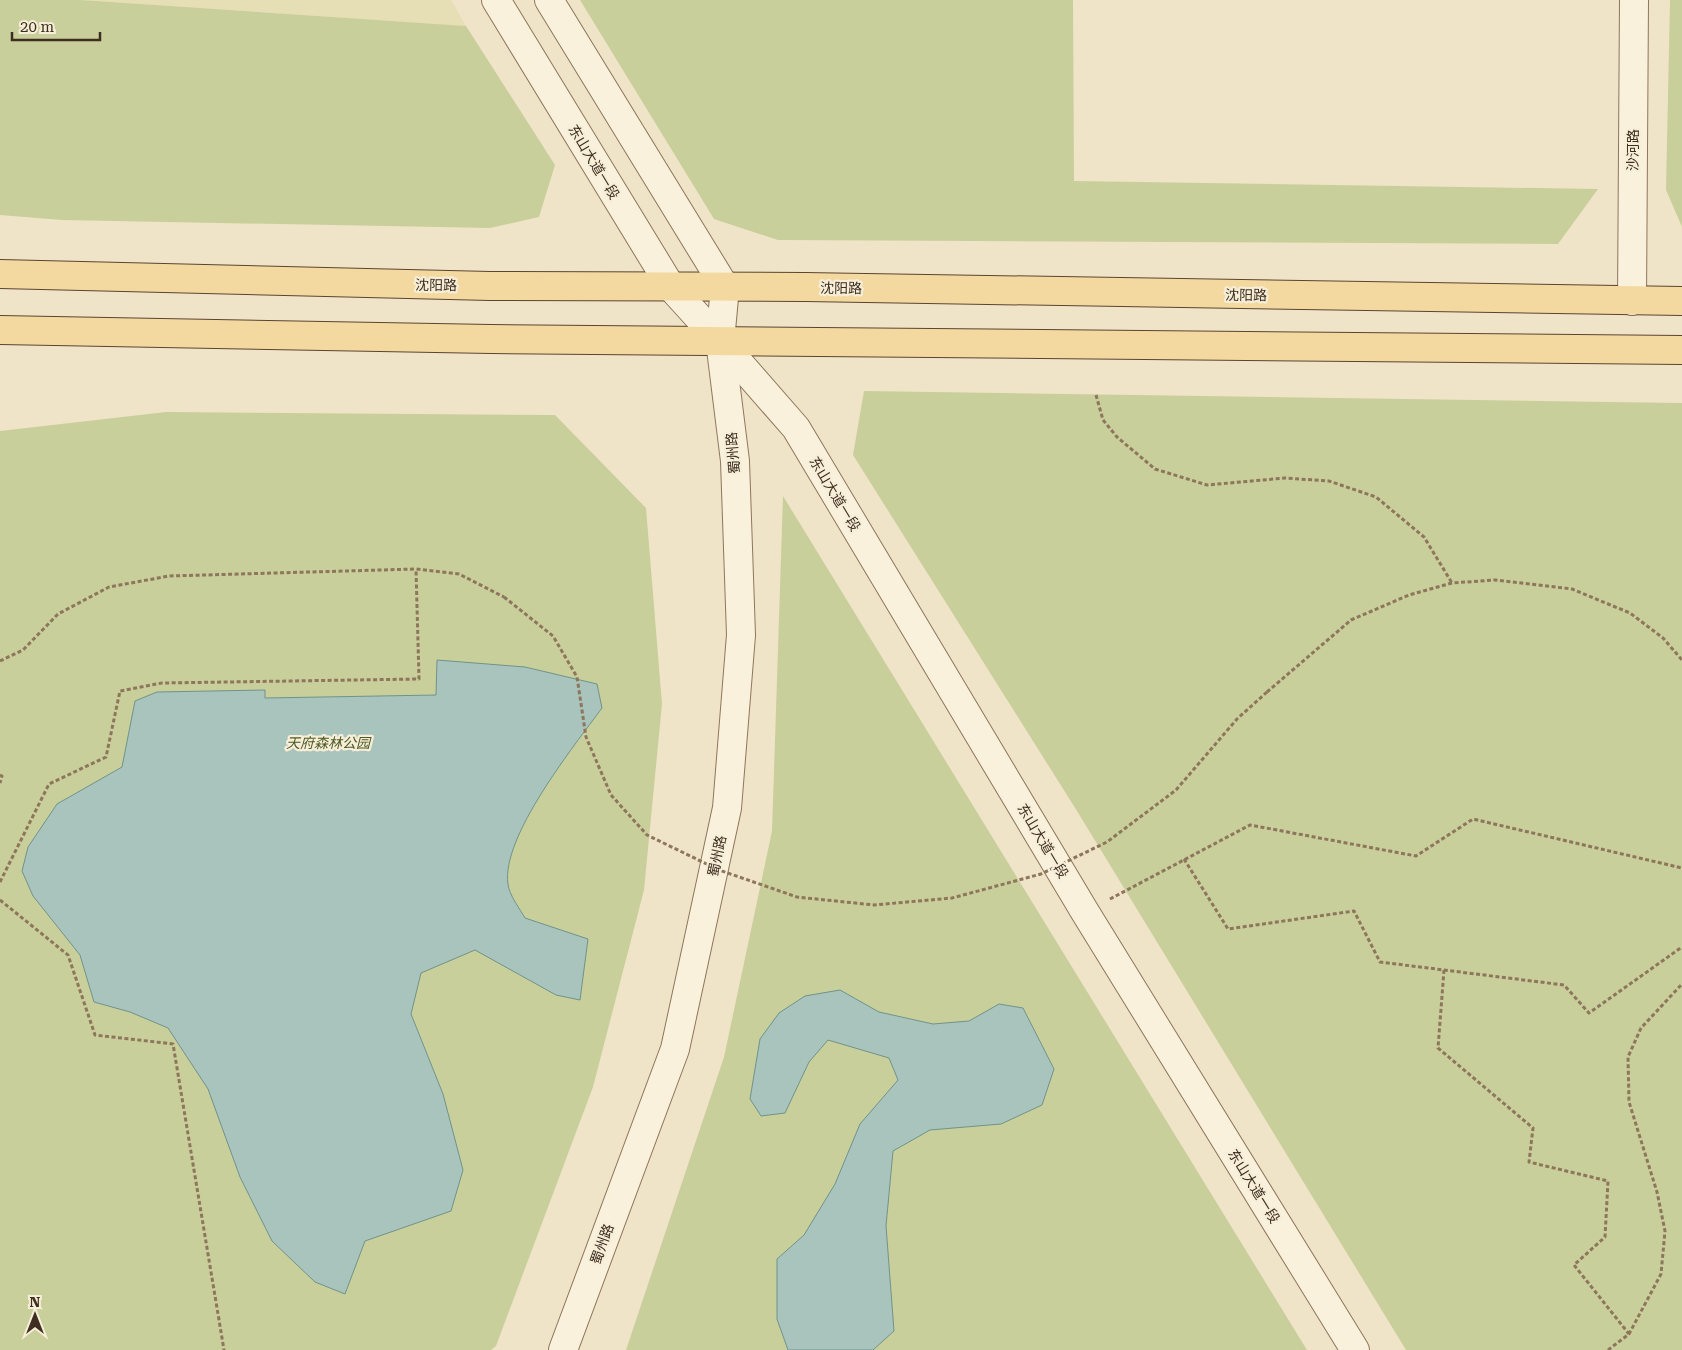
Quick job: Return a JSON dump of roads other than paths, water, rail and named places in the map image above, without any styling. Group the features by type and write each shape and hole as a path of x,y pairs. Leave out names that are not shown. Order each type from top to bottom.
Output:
{"main road":[{"name":"沈阳路","path":"0,274 490,286 726,287 1682,301"},
{"path":"0,330 720,341 1682,350"}],"street":[{"name":"东山大道一段","path":"496,0 671,287 796,428 1085,912 1355,1350"},
{"path":"548,0 726,287 720,341"},
{"name":"沙河路","path":"1632,301 1634,0"},
{"name":"蜀州路","path":"563,1350 675,1049 727,808 741,635 735,461 720,341"}],"water":[{"path":"437,660 525,667 597,684 602,708 558,768 527,818 516,842 509,865 509,888 512,897 525,918 588,939 580,1000 556,995 475,950 421,973 411,1014 443,1094 463,1170 451,1211 365,1241 345,1294 315,1282 272,1241 240,1177 208,1089 168,1028 130,1012 94,1002 80,955 33,896 22,871 28,847 57,804 122,767 135,701 157,692 265,690 265,698 436,695"},
{"path":"840,990 879,1012 933,1024 969,1021 999,1004 1023,1008 1054,1069 1042,1105 1001,1124 930,1130 893,1151 886,1226 894,1331 873,1350 788,1350 777,1319 777,1259 804,1235 835,1184 860,1124 898,1080 889,1058 828,1040 809,1062 785,1113 761,1116 750,1099 760,1039 779,1013 805,996"}],"park label":[{"name":"天府森林公园","path":"328,743"}]}
